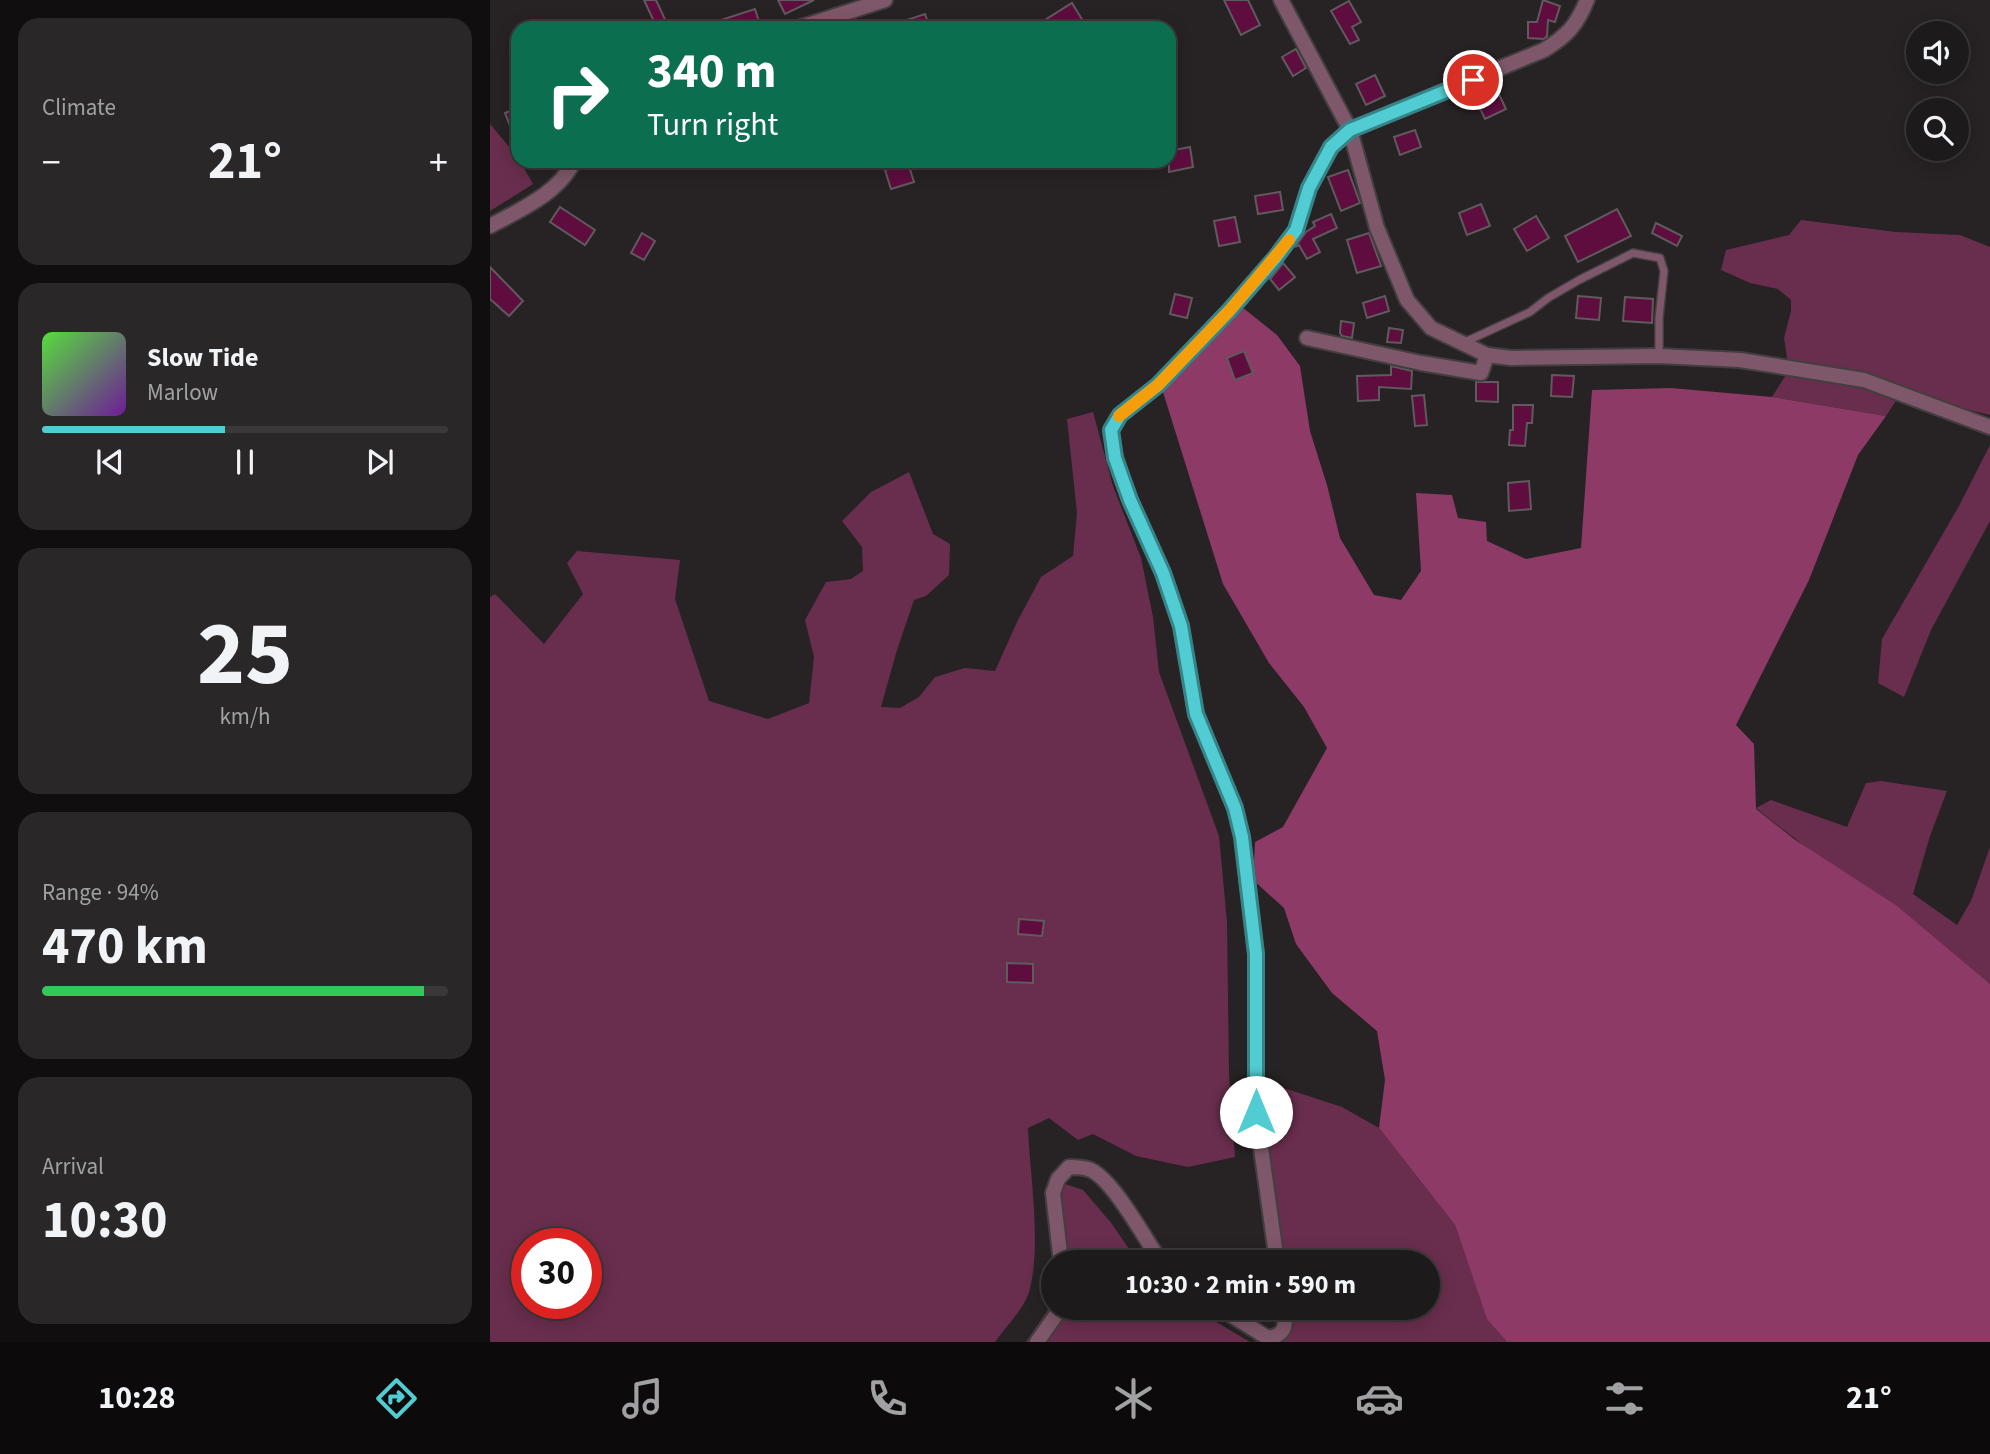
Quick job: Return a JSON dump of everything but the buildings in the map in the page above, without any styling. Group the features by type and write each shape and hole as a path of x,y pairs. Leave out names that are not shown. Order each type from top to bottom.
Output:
{"street":[{"path":"820,21 885,0"},
{"path":"1281,0 1350,130 1377,228 1407,300 1431,328 1487,355 1511,358 1659,356 1740,360 1864,380 1990,427"},
{"path":"1275,1250 1256,1112 1256,954 1242,837 1235,808 1196,714 1181,626 1163,573 1130,500 1115,458 1111,430 1120,415 1158,385 1230,310 1276,257 1296,230 1309,188 1331,147 1350,130 1544,50 1565,37 1587,0"},
{"path":"490,226 550,191 571,168"},
{"path":"1307,338 1481,373 1487,355"},
{"path":"1060,1250 1053,1193 1058,1179 1069,1167 1081,1167 1091,1170 1109,1185 1153,1250"},
{"path":"1037,1342 1052,1320"},
{"path":"1239,1320 1268,1338 1283,1332 1286,1320"}],"lane":[{"path":"1462,343 1531,312 1548,298 1579,280 1633,253 1660,258 1664,271 1659,318 1659,356"}],"shaded area":[{"path":"490,124 511,149 511,168 524,168 533,184 490,211"},
{"path":"1801,220 1896,232 1960,235 1990,247 1990,415 1901,393 1886,416 1772,397 1789,370 1784,338 1791,300 1778,289 1750,283 1721,270 1726,250 1789,235"},
{"path":"1242,307 1277,335 1300,366 1310,431 1340,538 1374,595 1401,600 1421,571 1416,493 1452,495 1458,518 1486,522 1487,541 1526,559 1581,548 1592,390 1671,388 1772,397 1886,416 1858,455 1809,580 1736,725 1754,744 1756,809 1794,839 1897,906 1990,984 1990,1342 1507,1342 1487,1319 1455,1225 1379,1128 1385,1080 1377,1031 1332,993 1296,944 1284,908 1253,880 1255,842 1283,827 1327,748 1304,707 1269,663 1223,584 1162,389"},
{"path":"1093,412 1113,486 1141,558 1153,617 1159,672 1219,836 1227,922 1229,1075 1235,1157 1188,1167 1136,1156 1093,1134 1078,1140 1049,1118 1028,1128 1035,1233 1033,1274 1023,1304 995,1342 490,1342 490,597 495,594 544,644 583,594 567,563 577,551 680,560 675,599 709,701 768,719 809,703 814,657 805,620 826,582 851,579 863,571 862,547 842,521 871,492 909,472 933,534 950,544 949,575 926,596 914,600 881,707 900,708 919,697 935,677 965,668 995,671 1041,577 1073,556 1077,513 1067,419"},
{"path":"1990,445 1990,521 1931,630 1904,697 1878,683 1882,639 1959,506"},
{"path":"1881,781 1947,791 1913,894 1957,925 1971,901 1990,847 1990,984 1756,808 1771,800 1847,827 1866,783"},
{"path":"1256,1079 1342,1107 1379,1128 1455,1225 1487,1318 1507,1342 1250,1342 1269,1340 1279,1320 1440,1320 1440,1250 1271,1250"},
{"path":"1059,1182 1083,1190 1130,1250 1056,1250"},
{"path":"1041,1320 1213,1320 1250,1342 1026,1342"}],"slow traffic":[{"path":"1119,416 1158,385 1230,310 1289,240"}],"route":[{"path":"1256,1112 1256,954 1242,837 1235,808 1196,714 1181,626 1163,573 1130,500 1115,458 1111,430 1120,415 1158,385 1230,310 1276,257 1296,230 1309,188 1333,144 1350,130 1473,80"}]}
